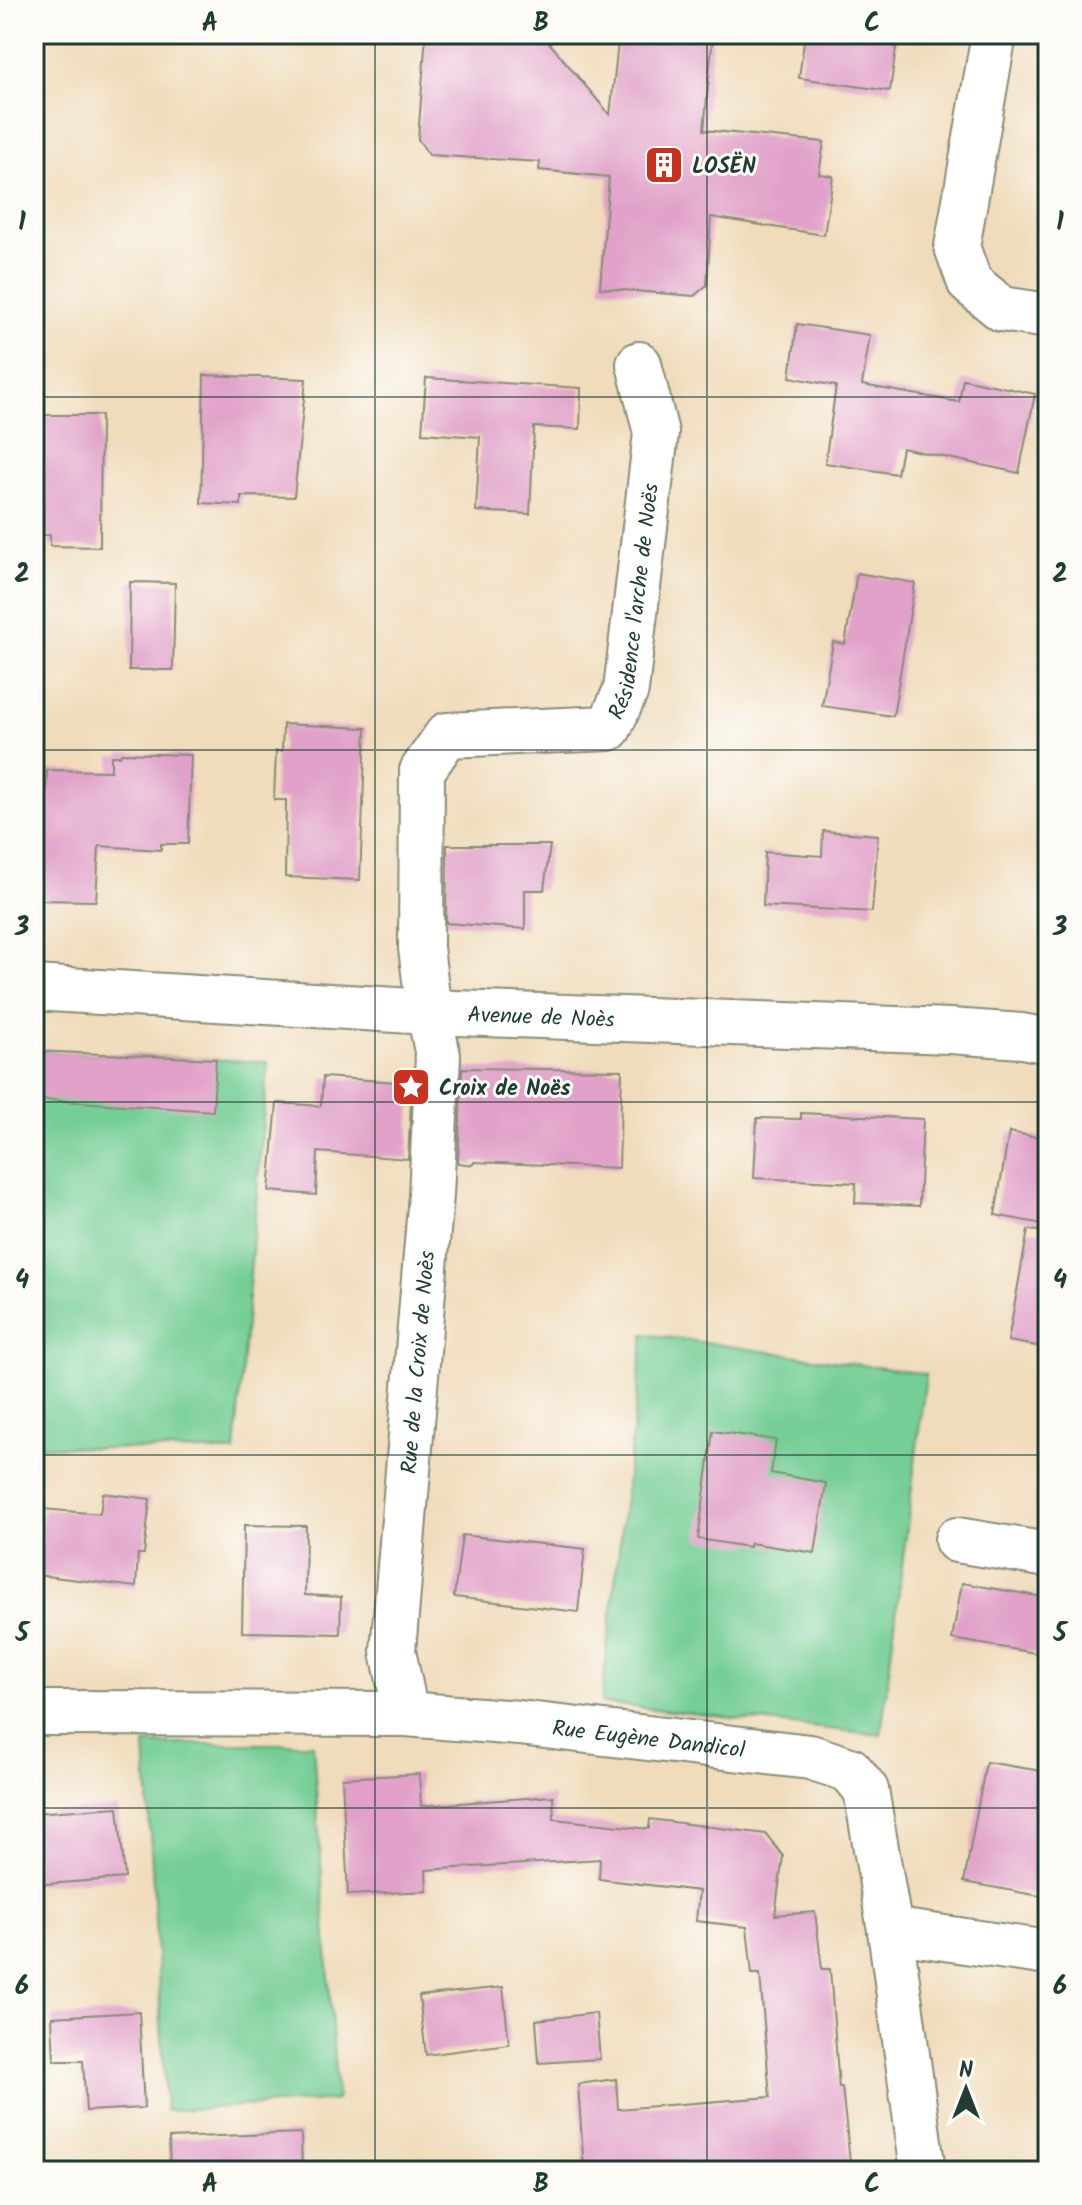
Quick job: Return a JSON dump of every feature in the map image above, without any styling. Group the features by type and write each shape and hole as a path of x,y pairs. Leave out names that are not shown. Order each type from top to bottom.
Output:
{"street":[{"path":"994,34 957,247 970,283 1002,309 1048,316"},
{"name":"Résidence l'arche de Noës","path":"429,1012 421,948 422,771 447,735 609,728 626,690 656,433 639,364"},
{"name":"Avenue de Noès","path":"34,988 429,1012 950,1031 1048,1041"},
{"name":"Rue de la Croix de Noès","path":"406,1714 393,1651 431,1195 438,1056 429,1012"},
{"path":"957,1540 1048,1555"},
{"name":"Rue Eugène Dandicol","path":"34,1713 406,1714 519,1723 810,1757 850,1770 866,1790 890,1930 923,2171"},
{"path":"890,1930 1048,1953"}],"green space":[{"path":"34,1051 268,1062 235,1452 34,1446"},
{"path":"644,1334 926,1374 881,1735 601,1703"},
{"path":"145,1744 313,1744 337,2100 166,2111"}],"building":[{"name":"LOSËN","path":"426,34 542,34 610,115 619,34 713,34 704,130 824,142 819,174 833,176 824,235 711,217 707,285 694,296 600,288 609,177 539,170 540,162 429,155 418,139"},
{"path":"805,34 898,34 890,91 799,78"},
{"path":"797,324 870,335 862,385 959,402 963,379 1035,394 1019,473 902,448 897,474 825,463 836,386 790,377"},
{"path":"204,375 306,379 294,497 241,496 241,505 201,503"},
{"path":"426,378 581,388 580,429 534,427 530,514 476,511 480,437 422,433"},
{"path":"43,415 101,415 100,547 50,546 50,535 43,535 43,510 34,509 34,440 41,440"},
{"path":"857,573 915,583 893,716 822,706 833,642 845,644"},
{"path":"130,582 175,583 173,670 129,670"},
{"path":"283,724 366,728 360,880 285,877 286,800 274,800 276,751 282,751"},
{"path":"121,753 191,755 188,844 161,844 161,850 99,846 96,901 36,900 34,793 46,795 47,770 111,771 111,756 120,756"},
{"path":"823,831 878,835 872,912 763,906 765,852 822,856"},
{"path":"447,845 550,845 544,890 525,890 525,929 446,923"},
{"path":"34,1051 216,1059 213,1111 34,1099"},
{"path":"462,1068 622,1070 619,1168 458,1163"},
{"path":"323,1077 412,1083 408,1159 318,1152 316,1195 269,1191 277,1103 321,1106"},
{"path":"801,1113 923,1119 919,1206 855,1203 856,1183 754,1178 757,1118 801,1119"},
{"path":"1009,1132 1048,1139 1048,1225 995,1215"},
{"path":"1028,1230 1048,1232 1048,1348 1008,1341"},
{"path":"713,1431 776,1440 771,1473 826,1483 815,1553 698,1539"},
{"path":"103,1493 150,1499 144,1554 138,1554 136,1587 37,1575 43,1509 100,1514"},
{"path":"244,1525 306,1526 305,1595 341,1597 340,1634 242,1632"},
{"path":"462,1535 585,1549 578,1612 454,1597"},
{"path":"962,1583 1048,1598 1042,1654 952,1639"},
{"path":"986,1762 1048,1772 1048,1855 1040,1896 964,1882"},
{"path":"419,1774 421,1806 553,1796 554,1819 649,1829 650,1819 766,1834 783,1856 775,1915 815,1912 822,1969 830,1969 839,2088 842,2087 851,2171 787,2171 786,2164 675,2171 584,2171 578,2084 616,2079 618,2109 770,2097 760,1974 752,1974 747,1927 696,1921 699,1891 599,1879 600,1859 426,1870 427,1891 348,1895 342,1778"},
{"path":"118,1807 125,1878 34,1885 34,1813"},
{"path":"503,1987 509,2044 426,2055 419,1996"},
{"path":"139,2012 144,2108 86,2111 83,2061 54,2061 52,2017"},
{"path":"596,2013 600,2059 539,2063 536,2020"},
{"path":"301,2133 302,2171 170,2171 169,2138"}],"place":[{"name":"LOSËN","path":"664,165"},
{"name":"Croix de Noës","path":"411,1087"}]}
